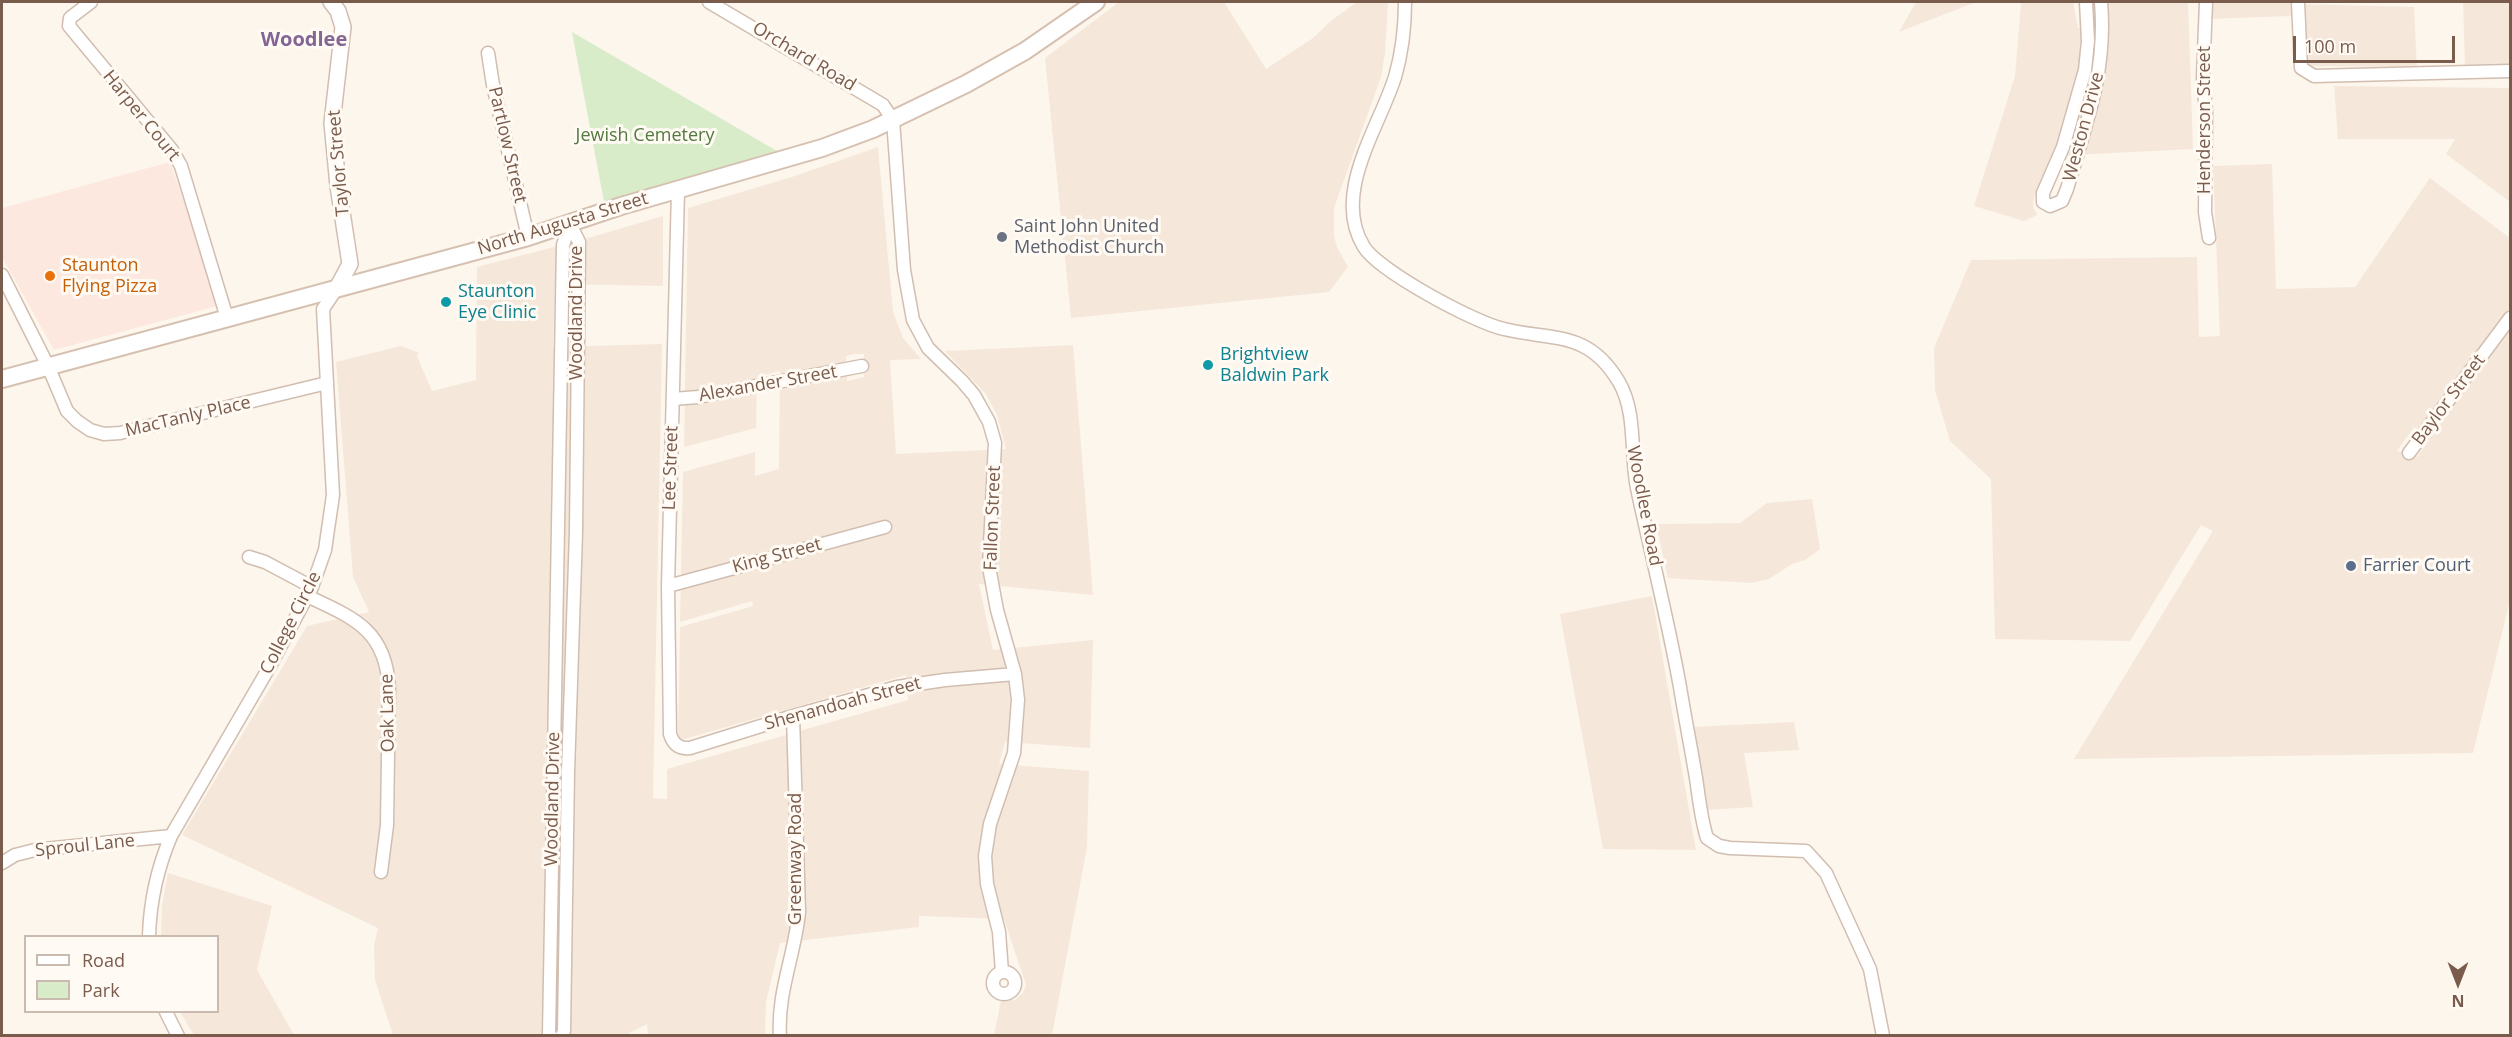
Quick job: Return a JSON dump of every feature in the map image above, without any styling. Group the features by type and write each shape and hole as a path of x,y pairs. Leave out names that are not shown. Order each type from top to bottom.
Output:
{"main road":[{"name":"North Augusta Street","path":"2,379 528,237 621,206 822,148 929,104 1017,56 1094,2"}],"street":[{"name":"Harper Court","path":"91,2 72,16 69,26 172,150 181,166 227,318"},
{"name":"Taylor Street","path":"331,2 338,11 343,27 332,123 338,186 350,264 337,288"},
{"name":"Orchard Road","path":"709,2 883,105 892,120"},
{"name":"Woodlee Road","path":"1405,2 1401,48 1395,77 1359,170 1354,192 1354,214 1364,246 1384,267 1476,320 1502,329 1552,336 1579,343 1597,356 1619,382 1627,404 1635,477 1670,633 1707,838 1714,844 1730,848 1802,850 1817,861 1826,873 1870,969 1883,1035"},
{"name":"Weston Drive","path":"2086,2 2088,40 2085,70 2063,147 2042,197 2043,202 2050,206 2062,201 2067,189 2096,89 2103,43 2101,2"},
{"name":"Henderson Street","path":"2206,2 2203,78 2206,112 2205,212 2209,238"},
{"path":"2298,2 2301,68 2314,76 2511,71"},
{"name":"Partlow Street","path":"488,53 493,85 528,237"},
{"name":"Fallon Street","path":"892,120 904,270 913,320 928,348 963,381 974,395 986,415 994,437 989,567 997,610 1016,674 1018,715 1009,772 990,824 985,856 987,884 999,932 1002,972"},
{"name":"Lee Street","path":"675,744 670,734 668,586 678,189"},
{"name":"Woodland Drive","path":"551,1035 549,1034 554,704 563,245 570,224"},
{"name":"Woodland Drive","path":"562,1035 566,960 568,772 576,532 579,242 570,224"},
{"name":"MacTanly Place","path":"2,275 48,366 64,404 73,418 90,430 113,434 327,383"},
{"name":"College Circle","path":"149,935 159,864 171,836 270,666 309,591 325,550 333,506 323,309 337,288"},
{"name":"Baylor Street","path":"2409,453 2511,318"},
{"name":"Alexander Street","path":"673,399 698,398 862,366"},
{"name":"King Street","path":"668,586 885,527"},
{"name":"Oak Lane","path":"249,557 265,562 354,619 377,642 387,666 389,688 387,825 381,872"},
{"name":"Shenandoah Street","path":"675,744 690,748 793,716 909,685 1016,674"},
{"name":"Greenway Road","path":"780,1035 781,999 799,912 793,716"},
{"name":"Sproul Lane","path":"2,863 15,855 35,850 171,836"},
{"path":"167,1013 178,1035"}],"shaded area":[{"name":"Brightview Baldwin Park","path":"1119,2 1224,2 1266,69 1313,38 1332,20 1357,2 1388,2 1381,77 1334,208 1334,236 1348,267 1329,292 1071,318 1045,58"},
{"path":"1916,2 1976,2 1899,32"},
{"path":"2021,2 2073,2 2078,28 2106,27 2103,2 2188,2 2193,149 2052,156 2034,197 2033,206 2037,215 2024,221 1974,206 2015,76"},
{"path":"2208,2 2291,2 2291,16 2209,19"},
{"path":"2463,2 2510,2 2510,68 2465,68"},
{"path":"2300,4 2414,7 2417,67 2303,66"},
{"path":"2334,86 2510,88 2510,202 2446,154 2455,139 2338,139"},
{"path":"878,147 893,312 903,338 921,359 890,360 896,454 1006,449 997,415 986,394 945,351 1073,345 1093,595 979,584 993,650 1093,640 1090,748 1005,742 999,764 1089,771 1087,847 1052,1035 994,1035 1001,1001 1015,1000 1023,993 1026,985 1004,919 919,916 919,927 780,943 766,1002 765,1035 648,1035 647,1024 624,1036 569,1035 544,1028 544,1035 393,1035 375,980 374,945 378,928 182,835 307,626 369,612 353,577 336,362 401,346 419,353 417,356 432,391 476,380 477,267 663,216 663,286 555,284 553,347 662,344 653,798 667,799 667,769 908,700 906,675 678,741 680,627 753,606 752,601 680,622 683,472 755,452 755,476 779,469 780,371 757,377 756,428 684,447 688,208 795,176","holes":["864,354 864,377 847,381 846,356"]},
{"path":"170,162 221,305 54,350 2,257 2,208"},
{"path":"2272,164 2276,289 2355,287 2430,178 2510,238 2510,600 2473,753 2074,759 2213,531 2201,525 2130,641 1995,639 1991,479 1950,441 1935,390 1934,348 1971,260 2197,257 2199,337 2220,336 2213,166","holes":["2414,427 2430,439 2417,457 2397,451"]},
{"path":"1812,499 1820,549 1805,560 1792,564 1769,579 1751,583 1668,578 1656,524 1740,523 1767,503"},
{"path":"1652,596 1696,850 1603,849 1560,614"},
{"path":"1794,722 1799,750 1744,753 1753,807 1706,810 1691,727"},
{"path":"168,873 272,906 257,970 294,1035 194,1035 181,1013 219,1013 219,935 161,935 162,905"}],"green space":[{"name":"Jewish Cemetery","path":"572,32 777,151 604,202"}],"place":[{"name":"Saint John United Methodist Church","path":"1002,237"},
{"name":"Staunton Flying Pizza","path":"50,276"},
{"name":"Staunton Eye Clinic","path":"446,302"},
{"name":"Brightview Baldwin Park","path":"1208,365"},
{"name":"Farrier Court","path":"2351,566"}],"district":[{"name":"Woodlee","path":"304,40"}]}
